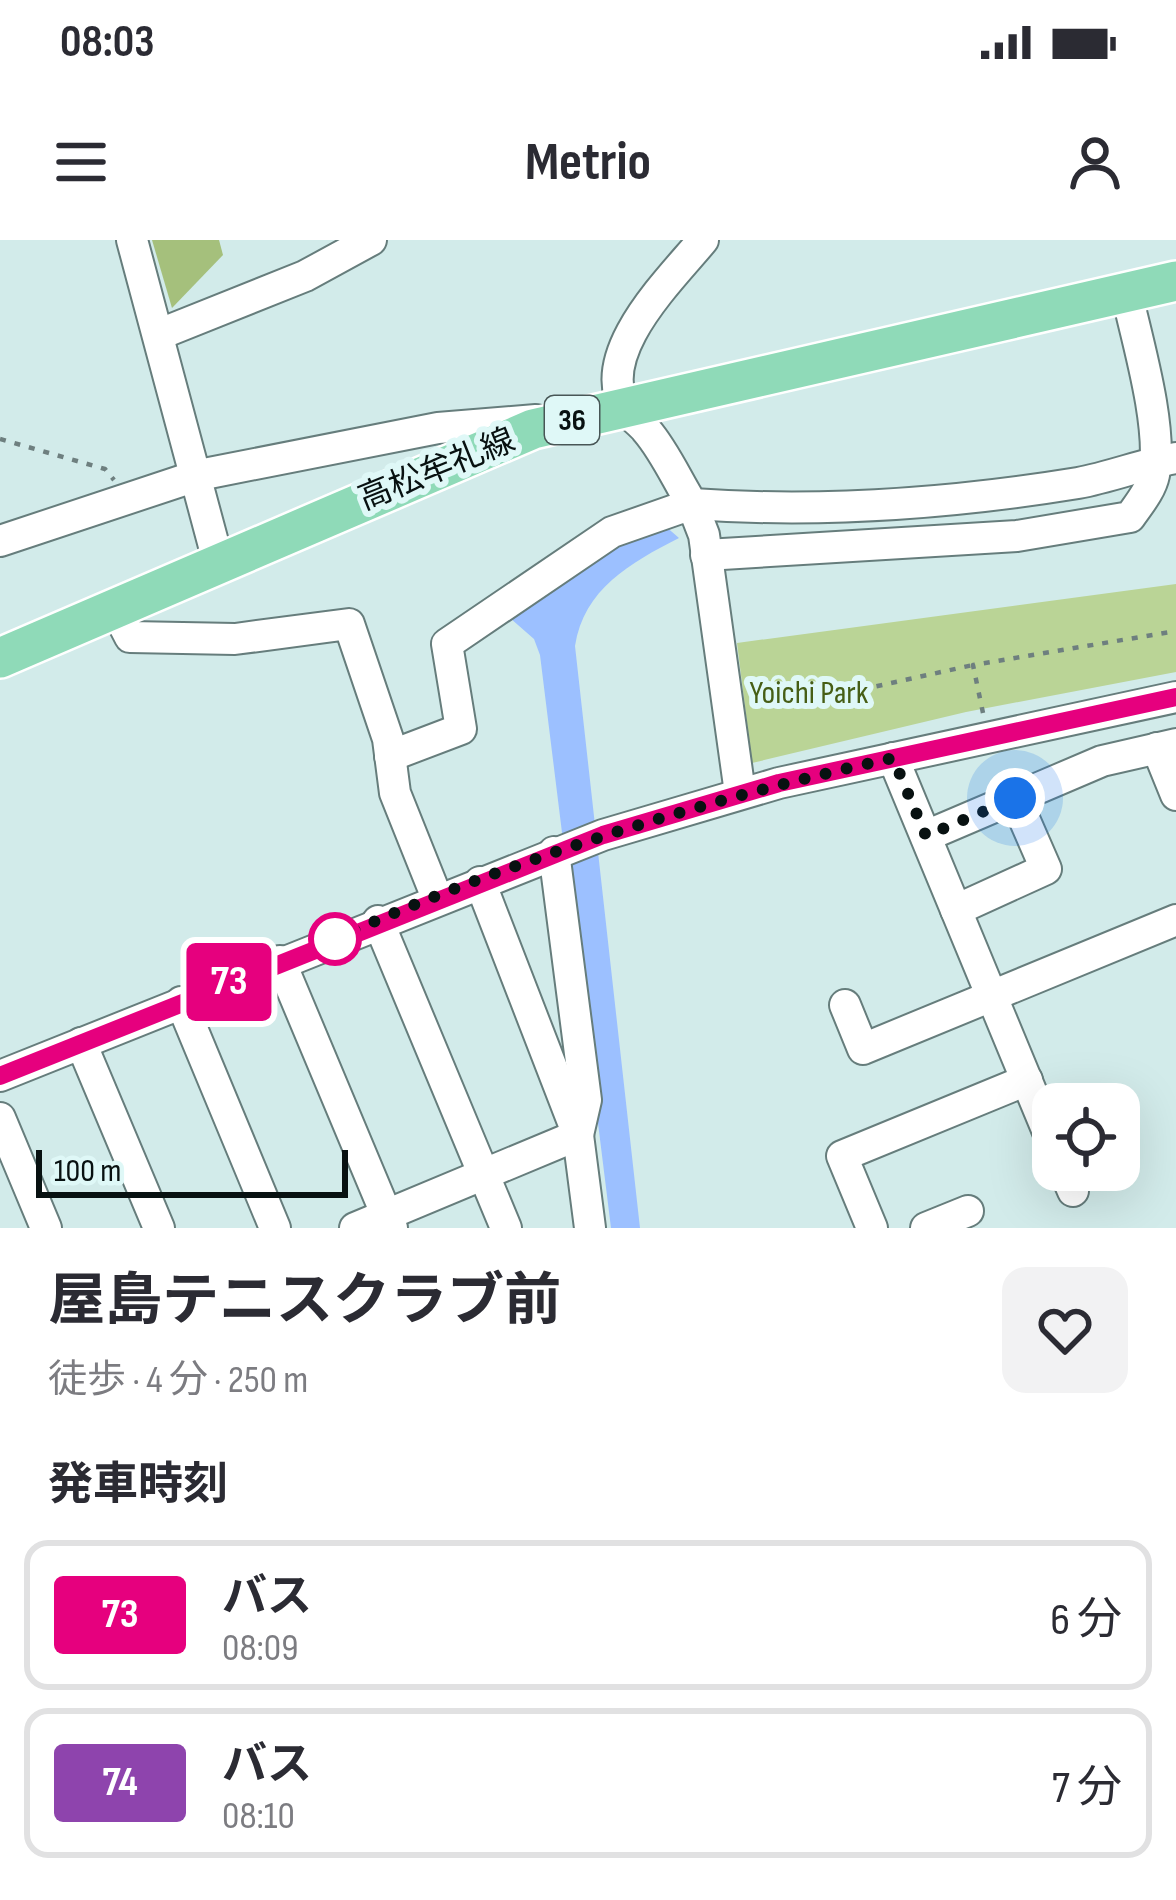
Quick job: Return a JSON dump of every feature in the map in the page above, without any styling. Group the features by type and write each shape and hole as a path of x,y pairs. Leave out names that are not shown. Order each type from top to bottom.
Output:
{"main road":[{"name":"高松牟礼線","path":"0,658 468,452 566,421 1176,281"}],"street":[{"path":"131,240 199,475 218,561"},
{"path":"160,334 305,275 371,240"},
{"path":"703,240 636,327 621,356 625,408 649,432 692,503 706,555 740,793"},
{"path":"706,555 1017,536 1130,517 1166,460 1127,295"},
{"path":"0,541 199,475 438,428 566,421"},
{"path":"390,756 461,729 446,644 612,532 692,503 782,510 910,505 1084,482 1166,460"},
{"path":"115,608 130,638 235,639 349,624 390,756 395,793 437,898"},
{"path":"0,1076 378,921 603,835 740,793 1176,698"},
{"path":"926,836 1102,761 1166,746 1176,795"},
{"path":"893,758 1032,1092"},
{"path":"956,910 1046,869 1015,798"},
{"path":"558,851 586,1100 578,1135"},
{"path":"480,882 578,1135 590,1228"},
{"path":"845,1005 863,1049 1176,920"},
{"path":"378,921 506,1228"},
{"path":"280,961 389,1221"},
{"path":"181,1002 275,1228"},
{"path":"81,1043 159,1228"},
{"path":"872,1228 842,1156 1027,1080"},
{"path":"0,1118 46,1228"},
{"path":"355,1228 389,1221 578,1135"},
{"path":"926,1228 968,1210"}],"path":[{"path":"0,439 105,469 130,497"},
{"path":"741,676 790,705 973,665 1176,631"},
{"path":"973,665 983,713"}],"green space":[{"path":"152,240 219,240 223,255 172,308"},
{"name":"Yoichi Park","path":"1176,584 1176,672 966,712 752,763 737,643"}],"water":[{"path":"664,525 679,538 627,568 599,593 580,626 575,646 640,1228 611,1228 540,655 534,639 510,618 609,543"}],"bus line":[{"name":"73","path":"0,1076 378,921 603,835 779,783 1176,697"}],"route":[{"path":"335,939 603,835 740,793 893,758 926,836 1015,798"}]}
